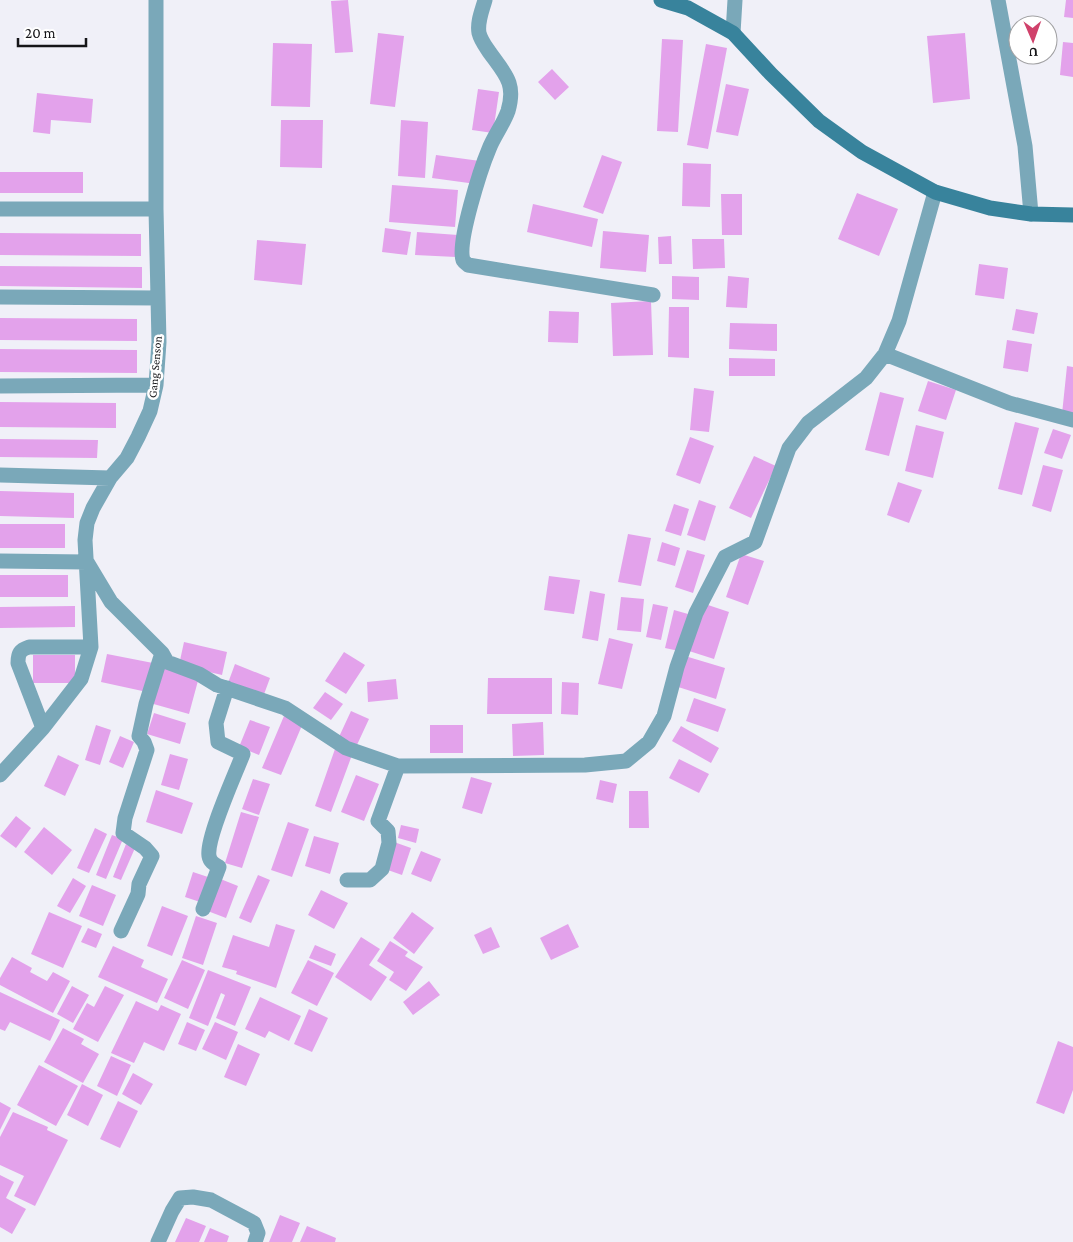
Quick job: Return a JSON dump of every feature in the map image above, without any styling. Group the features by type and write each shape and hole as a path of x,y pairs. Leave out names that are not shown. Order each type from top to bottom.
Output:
{"street":[{"name":"Gang Senson","path":"0,775 43,728 81,679 91,647 85,540 87,523 110,478 127,458 138,438 150,411 156,385 159,342 156,209 156,0"},
{"path":"485,0 478,24 479,34 483,44 511,85 512,97 507,114 489,148 474,196 462,252 465,263 468,266 653,295"},
{"path":"661,0 688,8 733,33 819,121 862,152 935,192 990,208 1031,214 1073,215"},
{"path":"733,33 735,0"},
{"path":"998,0 1024,146 1031,214"},
{"path":"0,561 87,562 111,602 162,653 167,662 199,674 227,688 285,708 346,748 398,766 585,765 626,762 649,742 664,716 677,667 696,613 725,557 756,542 788,448 808,423 866,378 885,354 899,321 935,192"},
{"path":"0,209 156,209"},
{"path":"0,298 158,298"},
{"path":"885,354 1009,403 1073,420"},
{"path":"0,386 156,385"},
{"path":"0,476 110,478"},
{"path":"43,728 18,663 18,655 21,650 29,647 91,647"},
{"path":"121,931 138,894 139,884 152,856 146,848 124,834 125,818 147,750 139,736 146,704 162,653"},
{"path":"203,908 219,867 211,862 209,856 211,838 243,754 218,742 216,723 227,688"},
{"path":"347,880 370,880 382,869 388,843 388,831 378,821 398,766"},
{"path":"158,1242 180,1198 193,1197 211,1200 254,1223 258,1233 255,1242"}],"building":[{"path":"348,0 353,52 335,53 331,1"},
{"path":"1066,0 1073,0 1073,18 1064,17"},
{"path":"378,33 404,36 395,107 370,104"},
{"path":"965,33 970,99 933,103 927,36"},
{"path":"662,39 683,40 678,132 657,131"},
{"path":"1063,42 1073,43 1073,77 1060,75"},
{"path":"273,43 312,44 310,107 271,106"},
{"path":"706,44 727,48 708,149 687,145"},
{"path":"552,69 569,87 555,100 538,82"},
{"path":"726,84 749,89 738,136 716,132"},
{"path":"478,89 499,92 493,133 472,130"},
{"path":"37,93 93,99 91,123 51,120 50,134 33,132"},
{"path":"281,120 323,120 322,168 280,167"},
{"path":"401,120 428,122 425,178 398,176"},
{"path":"436,155 480,161 476,184 432,178"},
{"path":"602,155 622,162 603,214 583,207"},
{"path":"683,163 711,164 710,207 682,206"},
{"path":"0,172 83,172 83,193 0,193"},
{"path":"392,185 458,190 455,227 389,222"},
{"path":"857,193 898,209 879,256 838,239"},
{"path":"721,194 742,194 742,235 722,235"},
{"path":"533,204 598,219 592,247 527,232"},
{"path":"385,228 411,232 407,255 382,252"},
{"path":"603,231 649,235 646,272 600,268"},
{"path":"417,232 458,235 456,257 415,255"},
{"path":"0,233 141,234 141,256 0,255"},
{"path":"671,236 672,264 659,264 658,237"},
{"path":"692,239 724,239 725,268 693,269"},
{"path":"257,240 306,244 302,285 254,280"},
{"path":"979,264 1008,268 1004,299 975,295"},
{"path":"0,266 142,267 142,288 0,286"},
{"path":"672,276 699,277 699,300 672,299"},
{"path":"728,276 749,278 747,308 726,307"},
{"path":"651,301 653,355 613,356 611,303"},
{"path":"669,307 689,307 689,358 668,357"},
{"path":"1016,309 1038,313 1034,334 1012,330"},
{"path":"549,311 579,312 578,343 548,342"},
{"path":"0,318 137,319 137,341 0,340"},
{"path":"730,323 777,324 777,351 729,349"},
{"path":"1007,340 1032,344 1028,372 1003,368"},
{"path":"0,349 137,350 137,373 0,372"},
{"path":"729,358 775,359 775,376 729,376"},
{"path":"1067,366 1073,367 1073,415 1062,414"},
{"path":"928,381 956,390 946,420 918,411"},
{"path":"694,388 714,391 709,432 690,430"},
{"path":"880,392 904,398 889,456 865,450"},
{"path":"0,402 116,403 116,428 0,427"},
{"path":"1015,422 1039,428 1022,495 998,489"},
{"path":"916,425 944,432 933,478 905,471"},
{"path":"1053,429 1071,435 1062,459 1044,453"},
{"path":"690,437 714,446 700,484 676,475"},
{"path":"0,439 98,440 97,458 0,457"},
{"path":"754,456 776,466 751,518 729,508"},
{"path":"1043,465 1063,470 1051,512 1032,506"},
{"path":"898,482 922,490 909,523 887,515"},
{"path":"0,491 74,493 74,518 0,516"},
{"path":"699,500 716,506 705,541 687,535"},
{"path":"674,504 689,509 681,536 665,531"},
{"path":"0,524 65,524 65,548 0,548"},
{"path":"628,534 651,538 641,586 618,582"},
{"path":"662,542 680,548 675,566 657,561"},
{"path":"687,550 705,555 693,593 675,587"},
{"path":"741,554 764,561 748,605 726,597"},
{"path":"0,575 68,575 68,597 0,597"},
{"path":"549,576 580,580 574,614 544,610"},
{"path":"590,591 605,594 598,641 582,638"},
{"path":"621,597 644,599 641,632 617,630"},
{"path":"653,604 668,607 661,640 646,637"},
{"path":"705,604 729,612 714,659 689,651"},
{"path":"75,606 75,627 0,628 0,607"},
{"path":"674,610 688,614 679,651 665,648"},
{"path":"609,638 633,644 622,689 598,684"},
{"path":"184,642 227,652 222,675 179,665"},
{"path":"344,652 365,665 346,694 325,681"},
{"path":"107,654 153,663 147,692 101,682"},
{"path":"33,655 75,655 75,683 33,683"},
{"path":"685,656 725,668 716,699 675,686"},
{"path":"235,664 270,678 263,697 228,683"},
{"path":"160,667 199,677 189,714 150,703"},
{"path":"488,678 552,678 552,714 487,714"},
{"path":"396,679 398,699 368,702 367,682"},
{"path":"562,682 579,683 578,715 561,714"},
{"path":"325,692 343,704 331,720 313,708"},
{"path":"694,698 726,709 718,732 686,721"},
{"path":"351,711 369,719 356,747 338,739"},
{"path":"154,713 186,723 180,744 147,734"},
{"path":"284,716 303,723 281,775 262,768"},
{"path":"250,720 270,727 259,755 239,747"},
{"path":"543,722 544,755 513,756 512,724"},
{"path":"96,725 111,730 100,765 85,760"},
{"path":"430,725 463,725 463,753 430,753"},
{"path":"681,726 719,748 711,763 672,741"},
{"path":"120,736 134,742 123,768 109,762"},
{"path":"335,749 352,755 331,812 315,806"},
{"path":"170,754 188,759 179,790 161,785"},
{"path":"58,755 79,765 65,796 44,786"},
{"path":"679,759 709,774 699,793 669,778"},
{"path":"356,775 379,784 364,821 341,812"},
{"path":"471,777 492,783 482,814 462,808"},
{"path":"253,779 270,784 259,815 242,809"},
{"path":"600,780 617,784 613,803 596,799"},
{"path":"156,790 193,803 182,834 146,822"},
{"path":"629,791 648,791 649,828 629,828"},
{"path":"241,812 259,817 242,868 225,863"},
{"path":"16,816 31,828 16,848 0,836"},
{"path":"288,822 309,829 292,877 271,870"},
{"path":"401,825 419,829 416,843 398,838"},
{"path":"44,827 72,850 52,875 24,852"},
{"path":"95,828 107,834 89,873 77,868"},
{"path":"112,835 123,839 106,879 96,875"},
{"path":"314,836 339,843 330,874 305,866"},
{"path":"394,842 411,848 402,875 385,869"},
{"path":"126,844 135,848 121,880 113,877"},
{"path":"421,851 441,859 431,882 411,874"},
{"path":"193,872 208,877 200,902 185,897"},
{"path":"258,875 270,880 251,923 239,918"},
{"path":"73,878 86,886 70,913 57,906"},
{"path":"218,878 238,886 226,918 205,910"},
{"path":"92,885 116,895 103,926 79,916"},
{"path":"321,890 348,903 334,929 308,915"},
{"path":"162,906 188,916 172,956 147,946"},
{"path":"49,912 82,926 63,968 31,954"},
{"path":"412,912 434,928 414,954 393,938"},
{"path":"196,916 217,923 203,965 182,958"},
{"path":"276,924 295,930 276,988 236,974 237,971 222,967 233,935 269,947"},
{"path":"568,924 579,947 551,960 540,938"},
{"path":"491,927 500,947 483,954 474,935"},
{"path":"88,928 102,934 96,948 81,942"},
{"path":"361,937 380,949 369,965 387,977 371,1001 335,977"},
{"path":"390,941 408,952 405,956 423,967 406,991 389,980 394,972 377,961"},
{"path":"315,945 336,954 331,966 309,958"},
{"path":"113,946 144,960 141,967 168,979 157,1003 98,977"},
{"path":"12,957 32,968 30,972 47,981 53,972 70,981 53,1013 0,985 0,978"},
{"path":"182,960 205,970 188,1009 164,998"},
{"path":"308,960 334,973 317,1006 291,993"},
{"path":"208,970 251,987 235,1026 216,1018 225,995 221,993 208,1026 189,1018"},
{"path":"429,981 440,995 413,1015 403,1002"},
{"path":"72,986 89,995 73,1023 57,1014"},
{"path":"105,986 124,995 98,1042 73,1029 87,1003 94,1007"},
{"path":"0,992 60,1020 50,1041 10,1022 5,1031 0,1029"},
{"path":"260,997 301,1016 289,1041 269,1031 265,1038 245,1029"},
{"path":"136,1001 158,1011 161,1005 181,1014 164,1051 144,1042 134,1063 111,1053"},
{"path":"309,1009 328,1018 312,1052 294,1044"},
{"path":"187,1022 205,1030 196,1051 178,1044"},
{"path":"215,1022 238,1032 226,1060 202,1049"},
{"path":"63,1028 84,1039 81,1044 99,1054 83,1083 44,1062"},
{"path":"1058,1041 1073,1047 1073,1090 1064,1114 1036,1103"},
{"path":"238,1044 260,1054 246,1086 224,1077"},
{"path":"111,1056 131,1065 117,1096 97,1086"},
{"path":"39,1065 78,1086 56,1126 17,1105"},
{"path":"133,1073 153,1084 141,1105 122,1094"},
{"path":"82,1084 103,1095 88,1126 67,1115"},
{"path":"118,1101 138,1111 120,1148 100,1139"},
{"path":"0,1102 11,1108 0,1130"},
{"path":"13,1112 48,1127 47,1130 68,1140 35,1206 14,1196 24,1176 0,1165 0,1137"},
{"path":"0,1175 14,1182 6,1198 26,1209 12,1234 0,1227"},
{"path":"280,1215 300,1223 292,1242 269,1242"},
{"path":"186,1218 206,1226 199,1242 175,1242"},
{"path":"307,1226 336,1238 335,1242 300,1242"},
{"path":"210,1228 229,1236 227,1242 204,1242"}]}
